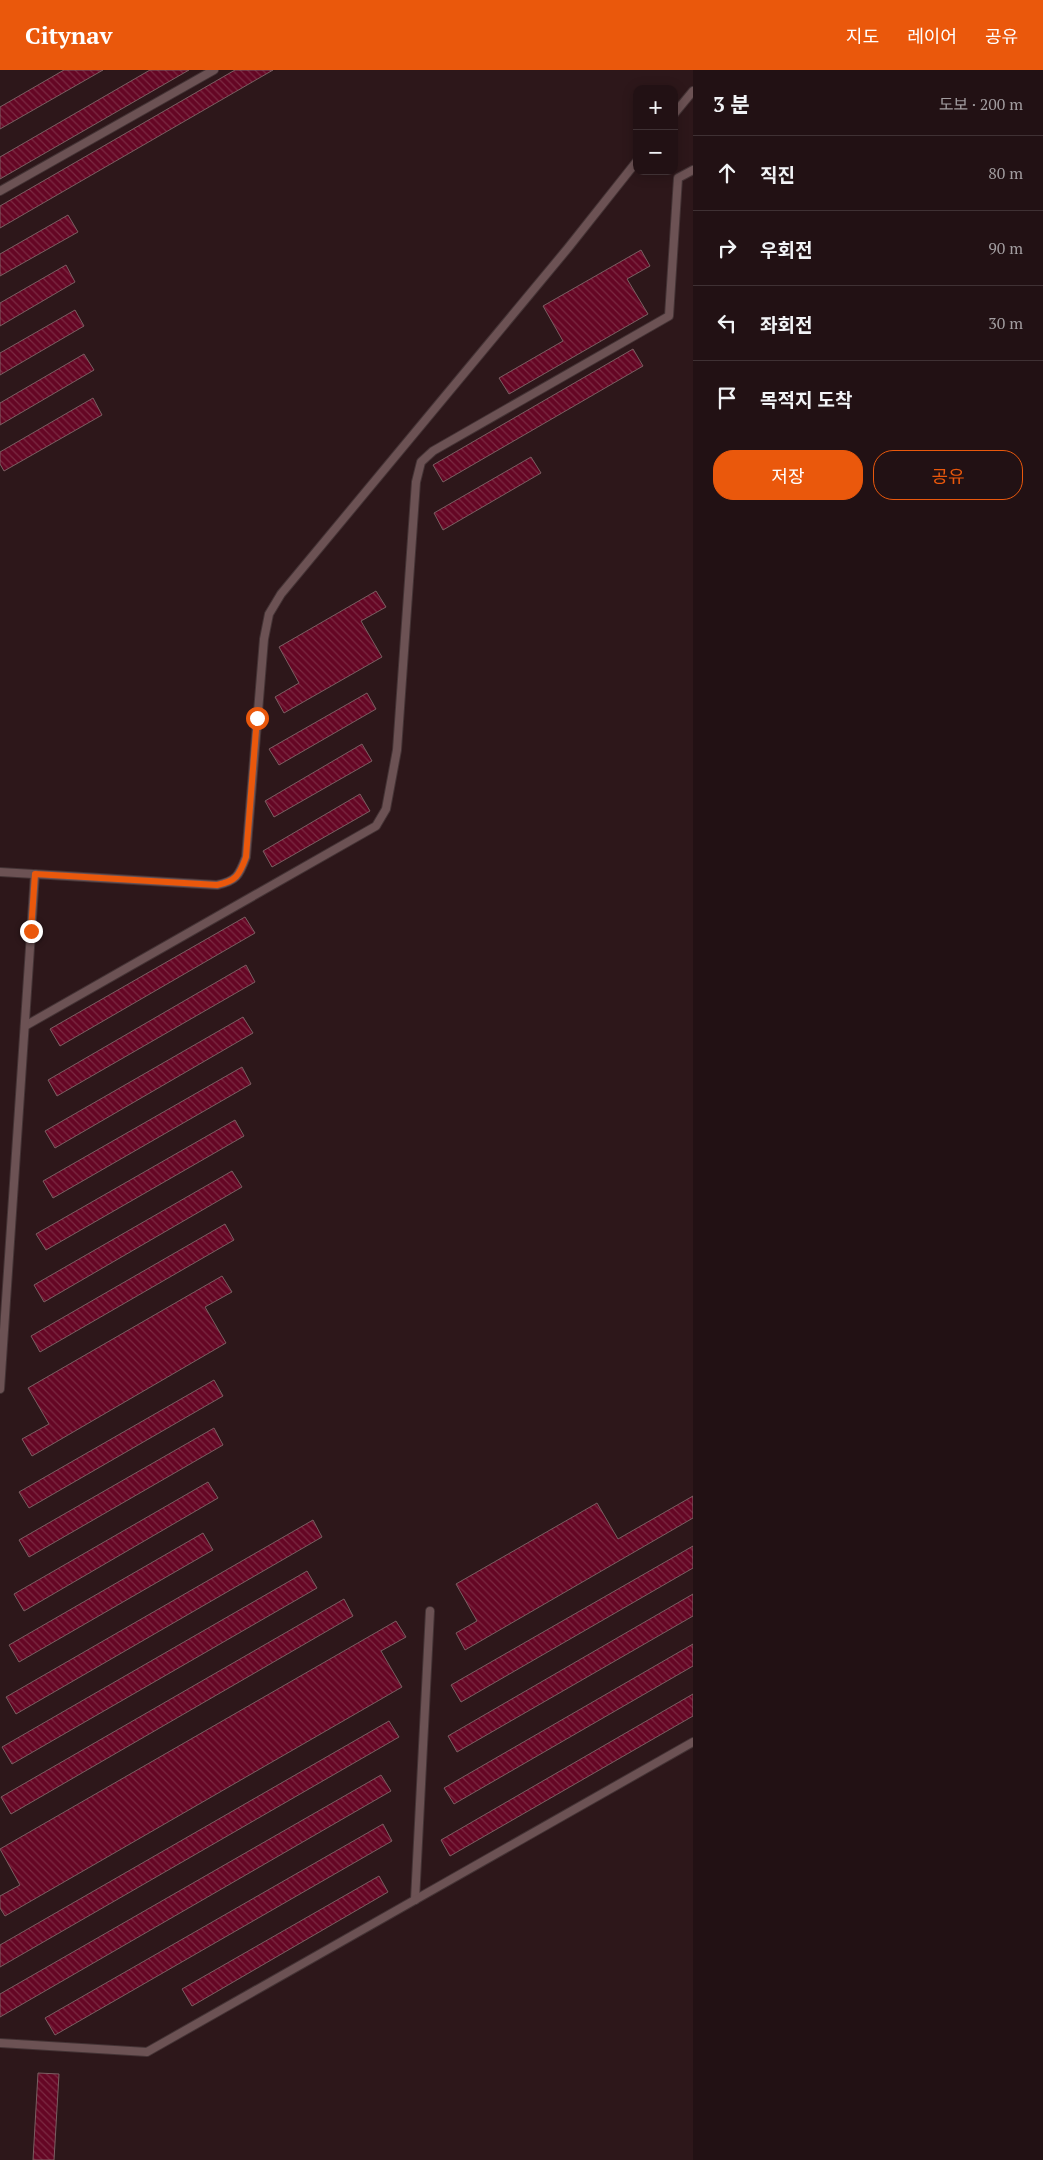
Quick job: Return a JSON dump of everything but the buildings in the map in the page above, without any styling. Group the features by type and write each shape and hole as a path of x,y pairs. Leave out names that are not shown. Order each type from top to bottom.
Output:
{"lane":[{"path":"0,192 214,70"},
{"path":"678,109 693,91"},
{"path":"0,872 217,885 231,882 240,873 246,857 264,639 269,614 280,594 568,248 633,166"},
{"path":"25,1026 376,826 386,808 398,750 416,482 421,462 433,451 669,316 678,178 693,170"},
{"path":"0,1389 35,874"},
{"path":"415,1900 430,1611"},
{"path":"0,2043 147,2052 693,1742"}],"route":[{"path":"31,931 35,874 217,885 231,882 240,873 246,857 257,718"}]}
